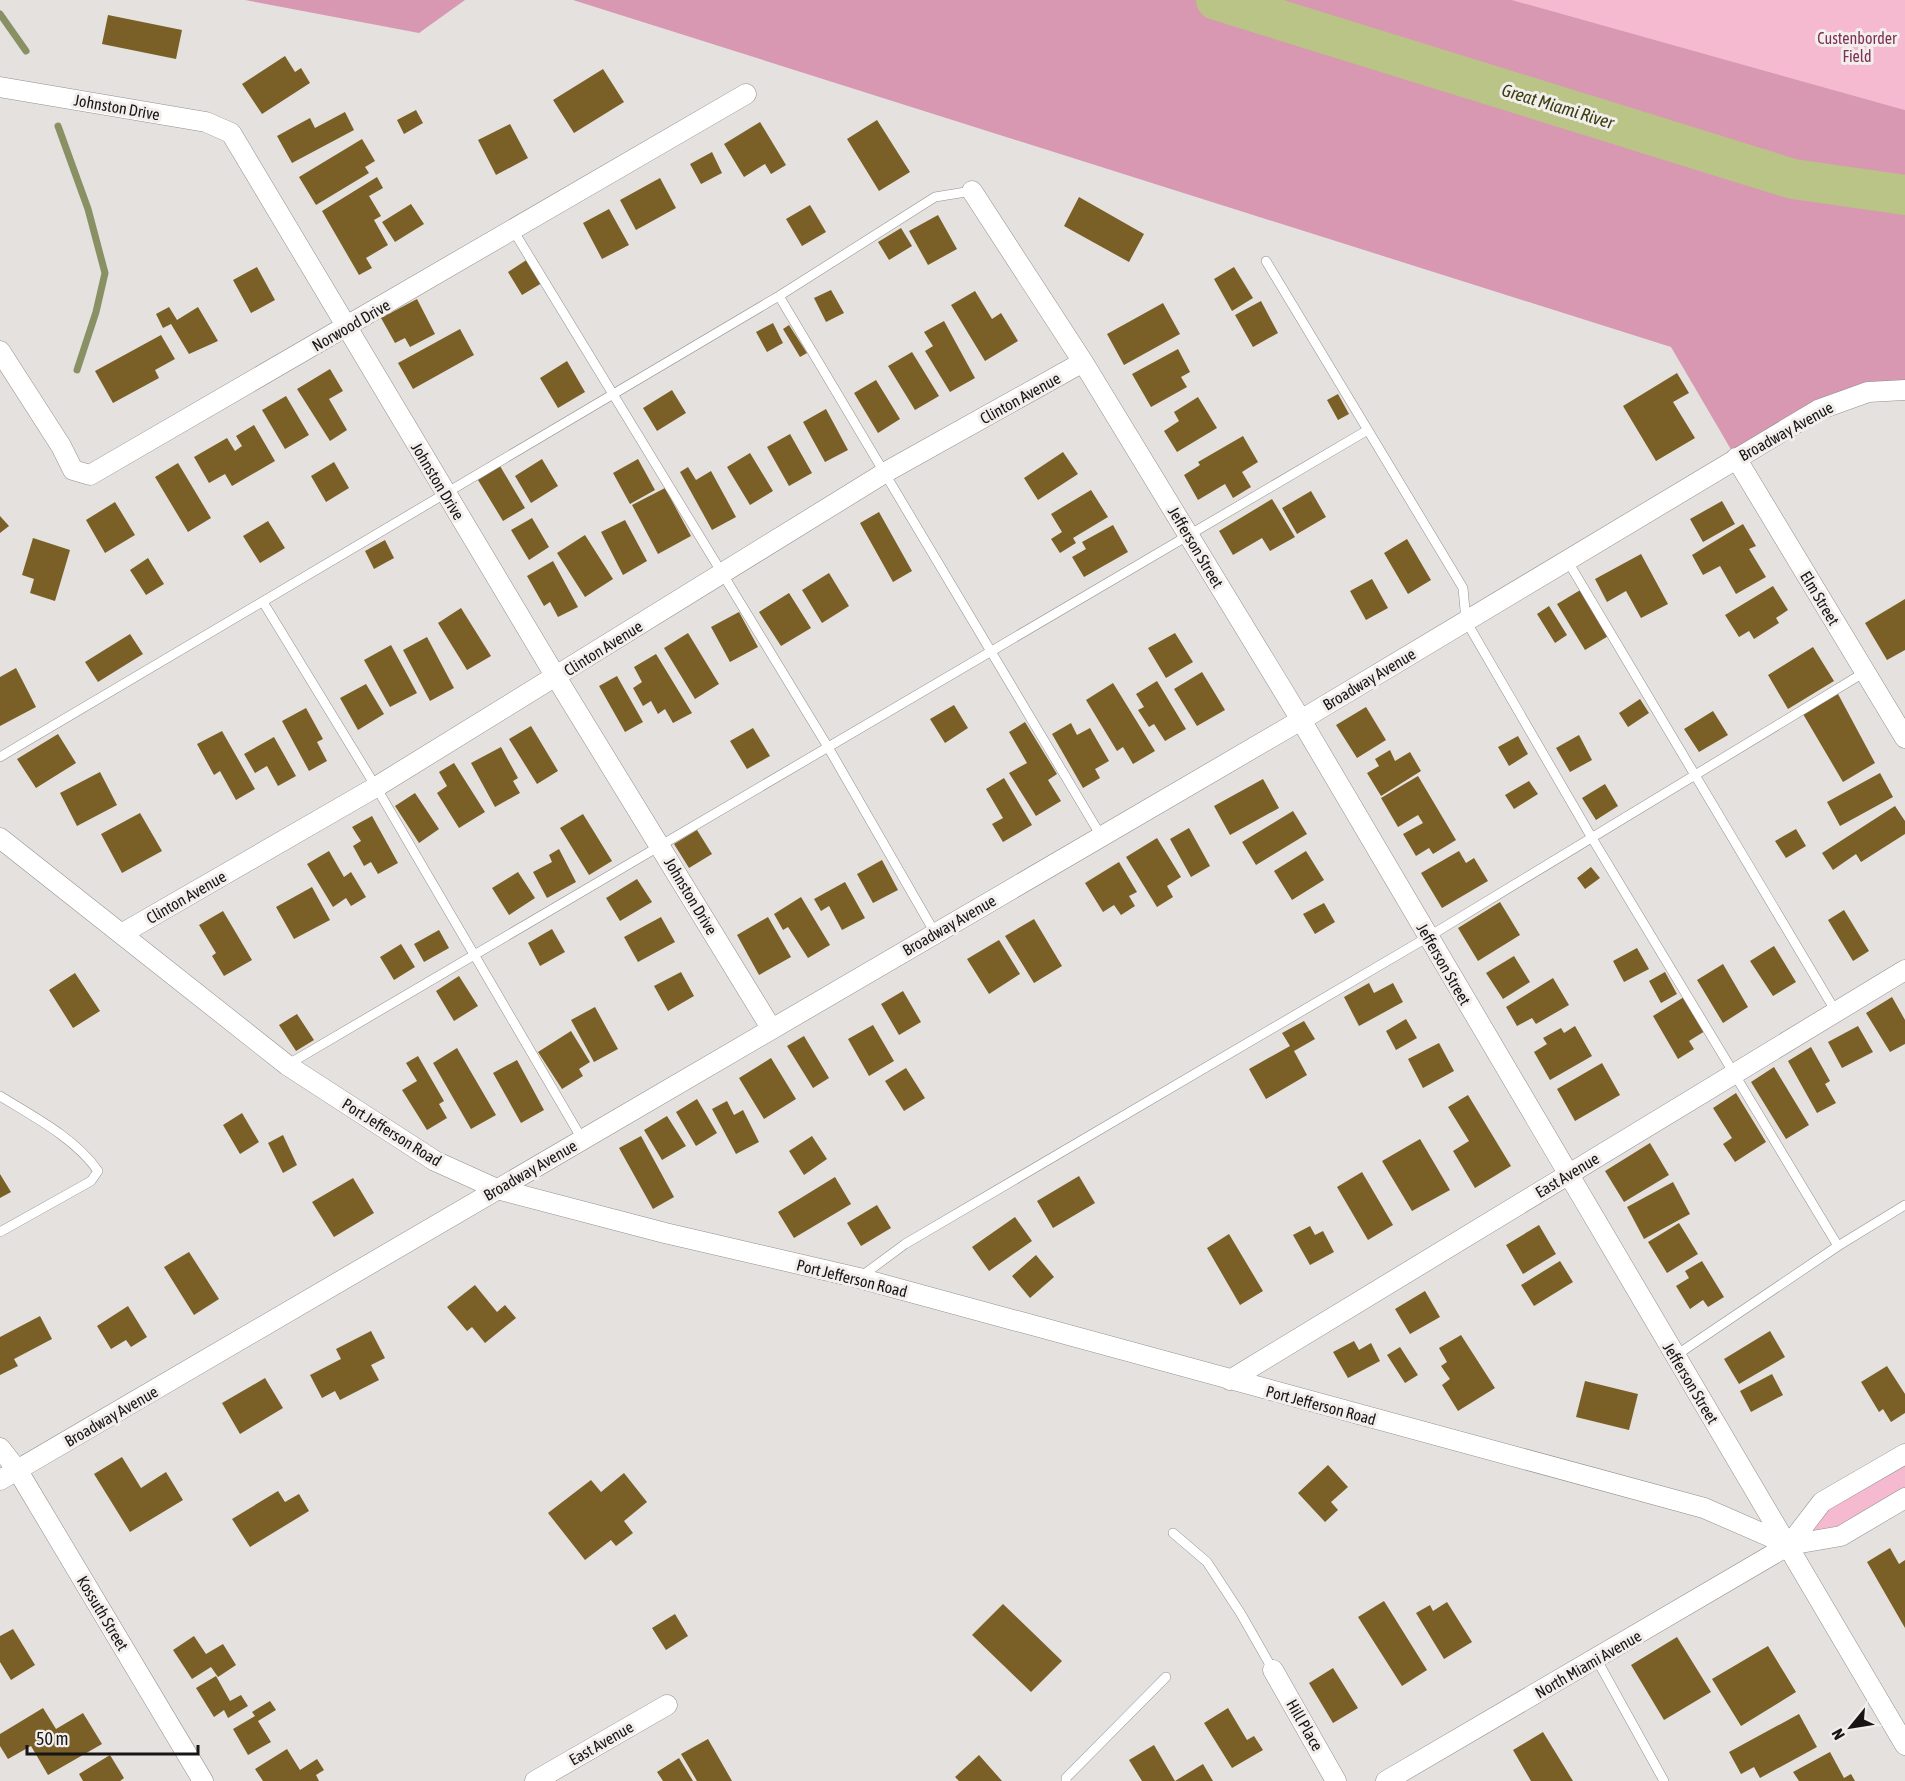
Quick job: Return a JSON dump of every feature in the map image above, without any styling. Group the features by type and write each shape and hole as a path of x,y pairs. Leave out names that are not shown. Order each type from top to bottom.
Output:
{"street":[{"name":"Johnston Drive","path":"0,87 206,122 231,133 444,492 771,1028"},
{"name":"Norwood Drive","path":"0,351 61,446 73,470 90,475 746,94"},
{"name":"Jefferson Street","path":"972,190 1083,362 1301,720 1905,1743"},
{"name":"Clinton Avenue","path":"123,933 376,787 886,472 1083,362"},
{"name":"Broadway Avenue","path":"0,1480 1301,720 1818,410 1868,392 1905,390"},
{"name":"Elm Street","path":"1736,458 1905,738"},
{"name":"Port Jefferson Road","path":"0,838 287,1065 435,1161 497,1190 665,1233 859,1278 1704,1508 1790,1545"},
{"name":"East Avenue","path":"1230,1380 1905,970"},
{"name":"Kossuth Street","path":"0,1448 18,1471 203,1781"},
{"name":"North Miami Avenue","path":"1790,1545 1822,1502 1905,1454"},
{"name":"North Miami Avenue","path":"1386,1781 1790,1545 1842,1536 1905,1498"},
{"name":"Hill Place","path":"1273,1670 1336,1781"},
{"name":"East Avenue","path":"535,1781 667,1705"}],"lane":[{"path":"0,757 444,492 779,296 935,197 972,190"},
{"path":"513,230 828,747 935,933"},
{"path":"1266,261 1366,431 1463,588 1466,621 1592,838 1838,1246"},
{"path":"779,296 1101,836"},
{"path":"287,1065 1366,431"},
{"path":"1567,560 1836,1012"},
{"path":"263,602 376,787 582,1139"},
{"path":"859,1278 905,1244 1428,937 1864,672"},
{"path":"0,1096 55,1131 90,1158 98,1171 91,1181 0,1232"},
{"path":"1675,1356 1838,1246 1905,1205"},
{"path":"1173,1533 1207,1562 1241,1614 1273,1670"},
{"path":"1596,1660 1664,1781"},
{"path":"1066,1781 1066,1778 1166,1677"}],"green space":[{"name":"Custenborder Field","path":"1512,0 1905,0 1905,110"},
{"path":"1905,1454 1905,1498 1841,1536 1789,1545 1822,1502"}],"shaded area":[{"path":"245,0 465,0 419,33"},
{"path":"573,0 1512,0 1905,110 1905,390 1868,392 1736,458 1671,347"}],"building":[{"path":"108,15 182,30 176,59 102,44"},
{"path":"285,56 295,72 301,68 310,83 262,114 242,84"},
{"path":"603,69 624,102 574,133 553,100"},
{"path":"416,110 423,123 404,134 397,120"},
{"path":"345,112 354,130 292,163 277,136 310,118 315,128"},
{"path":"877,120 910,172 879,191 847,139"},
{"path":"760,122 786,165 771,174 765,164 744,177 724,144"},
{"path":"510,124 528,158 496,175 478,140"},
{"path":"362,139 375,161 365,167 369,173 316,205 299,177"},
{"path":"712,152 722,173 701,184 690,164"},
{"path":"377,177 383,188 369,196 381,216 374,220 388,245 366,258 372,268 359,275 322,211"},
{"path":"660,178 676,208 636,230 620,200"},
{"path":"1079,197 1144,234 1129,262 1064,226"},
{"path":"411,204 424,224 395,242 382,222"},
{"path":"810,205 826,232 802,246 786,219"},
{"path":"609,209 629,245 602,259 583,223"},
{"path":"938,215 957,249 928,265 909,231"},
{"path":"901,228 912,246 889,260 878,242"},
{"path":"528,259 542,283 522,295 508,272"},
{"path":"257,267 275,300 251,313 233,280"},
{"path":"1234,267 1253,298 1232,311 1214,279"},
{"path":"831,290 844,313 826,322 814,298"},
{"path":"975,291 992,319 1001,313 1018,341 985,361 951,305"},
{"path":"417,299 435,334 410,347 405,338 395,343 381,318"},
{"path":"1261,301 1278,333 1253,347 1235,315"},
{"path":"1163,303 1180,334 1124,365 1107,334"},
{"path":"169,307 177,320 198,307 218,341 189,354 171,324 163,328 156,314"},
{"path":"944,321 975,378 950,392 925,351 933,346 924,332"},
{"path":"773,323 783,343 767,352 756,332"},
{"path":"789,325 807,353 800,357 783,329"},
{"path":"460,329 474,355 413,389 398,363"},
{"path":"161,335 175,359 155,370 159,378 113,403 95,371"},
{"path":"1178,349 1190,372 1181,377 1187,387 1151,407 1132,374"},
{"path":"912,352 939,396 915,410 888,366"},
{"path":"567,361 585,392 558,408 540,378"},
{"path":"330,369 343,391 329,399 347,430 330,441 297,389"},
{"path":"1677,373 1689,393 1673,402 1695,438 1656,461 1623,406"},
{"path":"876,380 900,419 878,433 854,393"},
{"path":"672,390 686,413 657,431 643,408"},
{"path":"1338,394 1349,414 1338,420 1327,400"},
{"path":"286,396 309,435 285,449 262,410"},
{"path":"1198,397 1217,428 1177,452 1164,431 1179,421 1174,412"},
{"path":"826,409 848,450 825,462 803,422"},
{"path":"254,425 275,461 232,486 225,474 209,483 194,457 227,438 235,451 242,446 236,436"},
{"path":"790,434 812,473 789,486 767,447"},
{"path":"1243,436 1258,462 1242,472 1251,487 1233,498 1225,484 1198,500 1184,475 1200,465 1198,462"},
{"path":"1063,452 1078,474 1038,500 1024,478"},
{"path":"750,453 773,491 750,505 727,467"},
{"path":"542,459 558,486 531,503 515,476"},
{"path":"638,459 655,490 630,504 613,473"},
{"path":"334,462 349,488 326,502 311,476"},
{"path":"178,463 211,518 188,532 155,477"},
{"path":"500,466 525,508 503,521 478,480"},
{"path":"688,467 696,480 711,471 736,517 712,530 680,472"},
{"path":"665,488 691,536 658,554 632,505"},
{"path":"1091,490 1108,517 1073,538 1076,543 1060,553 1051,539 1062,532 1051,514"},
{"path":"1311,491 1326,517 1297,534 1282,508"},
{"path":"1272,499 1295,537 1270,551 1262,538 1233,555 1219,531"},
{"path":"1722,501 1735,524 1703,542 1690,519"},
{"path":"115,502 135,535 105,553 86,520"},
{"path":"879,512 912,571 893,582 860,523"},
{"path":"0,516 9,526 0,533"},
{"path":"532,518 549,547 529,560 511,530"},
{"path":"625,520 647,561 623,575 601,532"},
{"path":"268,521 285,548 260,563 243,536"},
{"path":"1743,524 1756,546 1749,549 1766,577 1736,594 1720,566 1703,575 1692,555"},
{"path":"1113,525 1128,552 1084,577 1072,557 1086,549 1082,542"},
{"path":"585,535 613,579 585,597 557,553"},
{"path":"33,538 70,550 55,601 30,593 34,579 22,575"},
{"path":"1407,539 1431,580 1408,594 1384,553"},
{"path":"385,540 394,558 374,569 365,551"},
{"path":"1641,554 1668,604 1641,618 1626,591 1607,602 1595,579"},
{"path":"148,558 164,584 146,595 130,570"},
{"path":"553,561 578,607 558,617 550,602 544,606 527,576"},
{"path":"829,573 849,606 822,623 802,590"},
{"path":"1372,579 1388,608 1366,620 1350,591"},
{"path":"1773,586 1788,610 1776,618 1779,623 1754,639 1749,631 1739,637 1725,615"},
{"path":"1582,589 1610,635 1585,650 1557,604"},
{"path":"789,593 811,628 781,646 759,612"},
{"path":"1905,599 1905,650 1887,660 1865,623"},
{"path":"1549,606 1567,635 1555,643 1537,614"},
{"path":"461,608 491,656 467,670 438,623"},
{"path":"739,612 758,647 730,662 711,627"},
{"path":"688,633 719,684 695,699 664,648"},
{"path":"1175,633 1193,662 1166,678 1148,648"},
{"path":"130,634 143,654 98,682 85,662"},
{"path":"427,637 454,688 430,701 403,650"},
{"path":"391,645 417,693 390,707 364,660"},
{"path":"1813,647 1834,681 1788,709 1768,675"},
{"path":"656,654 692,713 673,723 665,709 658,714 651,701 643,706 633,688 642,682 634,667"},
{"path":"16,668 36,707 0,726 0,677"},
{"path":"1202,672 1225,710 1197,726 1174,689"},
{"path":"617,676 643,722 625,732 599,686"},
{"path":"1157,681 1186,729 1165,741 1154,724 1149,727 1138,710 1144,707 1136,694"},
{"path":"1113,683 1155,751 1133,764 1123,747 1117,751 1086,700"},
{"path":"366,684 384,714 358,730 340,698"},
{"path":"1838,694 1875,763 1843,782 1803,714"},
{"path":"1640,699 1649,713 1628,727 1619,713"},
{"path":"954,705 968,728 945,743 930,719"},
{"path":"1366,707 1386,740 1357,758 1336,725"},
{"path":"306,708 323,739 317,742 327,761 309,771 282,721"},
{"path":"1713,711 1728,735 1699,752 1684,729"},
{"path":"1025,722 1057,774 1048,780 1061,801 1036,816 1009,773 1027,763 1009,732"},
{"path":"1071,723 1077,735 1090,728 1109,761 1095,769 1100,778 1083,788 1052,734"},
{"path":"531,726 558,771 537,784 509,739"},
{"path":"753,728 770,756 747,769 730,741"},
{"path":"222,731 255,789 236,800 220,771 214,775 197,744"},
{"path":"58,734 76,763 36,788 17,759"},
{"path":"1579,735 1592,760 1570,772 1556,748"},
{"path":"1518,736 1528,754 1509,766 1498,747"},
{"path":"274,737 296,776 278,786 267,766 255,773 244,754"},
{"path":"501,747 518,778 513,781 520,793 495,807 471,763"},
{"path":"1390,750 1395,761 1410,752 1421,771 1381,796 1367,773 1379,766 1375,759"},
{"path":"454,763 485,812 459,828 437,793 447,786 439,772"},
{"path":"100,772 117,805 77,826 60,793"},
{"path":"1880,773 1893,797 1840,826 1827,802"},
{"path":"1418,776 1456,840 1433,854 1429,848 1416,856 1403,834 1423,823 1418,815 1398,827 1381,798"},
{"path":"1004,778 1032,825 1003,842 992,824 1003,818 986,789"},
{"path":"1263,779 1279,808 1230,835 1214,806"},
{"path":"1529,781 1538,794 1514,809 1505,795"},
{"path":"1605,784 1618,806 1596,820 1582,798"},
{"path":"415,793 439,829 419,843 395,806"},
{"path":"1895,806 1905,821 1905,834 1861,862 1856,854 1833,870 1822,853"},
{"path":"1293,811 1307,834 1256,865 1242,842"},
{"path":"140,813 162,851 122,873 101,834"},
{"path":"583,814 612,861 589,875 560,828"},
{"path":"372,816 398,863 378,874 371,862 364,866 353,846 361,841 352,827"},
{"path":"1189,828 1210,866 1191,877 1170,839"},
{"path":"1796,829 1806,846 1786,858 1775,841"},
{"path":"697,830 712,854 689,868 674,844"},
{"path":"1157,838 1181,877 1167,886 1173,897 1157,907 1126,857"},
{"path":"559,849 576,882 547,898 533,872 552,862 549,855"},
{"path":"329,851 344,877 351,872 366,897 351,906 346,898 333,907 307,864"},
{"path":"1306,851 1324,880 1292,900 1274,871"},
{"path":"1459,851 1466,863 1474,858 1488,881 1442,908 1421,873"},
{"path":"882,860 898,890 873,903 857,874"},
{"path":"1119,862 1137,892 1129,896 1135,906 1121,915 1114,905 1103,912 1085,883"},
{"path":"1591,867 1600,878 1585,889 1577,878"},
{"path":"518,872 535,898 509,915 492,888"},
{"path":"637,879 652,902 620,921 606,898"},
{"path":"845,882 865,918 842,930 829,906 821,911 814,899"},
{"path":"312,887 330,920 294,939 276,907"},
{"path":"801,897 830,945 808,958 788,927 783,930 774,914"},
{"path":"1500,902 1520,935 1478,961 1458,928"},
{"path":"1324,903 1335,922 1315,934 1303,914"},
{"path":"1844,910 1869,951 1853,961 1828,920"},
{"path":"223,911 252,960 224,976 212,956 216,953 199,925"},
{"path":"661,917 675,942 638,962 624,937"},
{"path":"768,917 791,957 759,975 737,935"},
{"path":"1034,919 1062,966 1034,983 1005,936"},
{"path":"552,929 565,952 540,966 528,943"},
{"path":"439,930 449,948 424,962 414,944"},
{"path":"999,940 1020,974 989,994 967,959"},
{"path":"401,944 415,967 394,980 380,957"},
{"path":"1774,946 1796,982 1773,996 1750,961"},
{"path":"1637,948 1649,969 1624,982 1613,961"},
{"path":"1514,956 1530,982 1503,999 1486,973"},
{"path":"1723,964 1748,1007 1723,1023 1697,980"},
{"path":"681,972 694,996 668,1011 654,986"},
{"path":"1665,972 1677,994 1661,1003 1649,981"},
{"path":"75,973 100,1011 73,1028 49,990"},
{"path":"459,976 478,1006 454,1021 436,991"},
{"path":"1553,978 1569,1005 1536,1024 1532,1018 1517,1026 1506,1007"},
{"path":"1369,983 1374,993 1393,983 1403,1002 1359,1026 1344,997"},
{"path":"903,991 921,1022 899,1035 881,1004"},
{"path":"1684,997 1705,1031 1689,1041 1694,1049 1678,1059 1653,1016"},
{"path":"1892,997 1905,1020 1905,1044 1890,1052 1866,1013"},
{"path":"595,1007 618,1049 594,1062 571,1020"},
{"path":"297,1014 314,1040 296,1051 279,1025"},
{"path":"1406,1019 1417,1038 1396,1050 1386,1031"},
{"path":"1304,1021 1315,1039 1294,1051 1307,1075 1266,1099 1249,1069 1290,1046 1282,1033"},
{"path":"873,1025 894,1061 869,1076 848,1039"},
{"path":"1575,1026 1592,1056 1550,1080 1534,1052 1547,1044 1543,1038 1561,1028 1564,1033"},
{"path":"1858,1026 1873,1052 1842,1068 1828,1042"},
{"path":"571,1031 590,1062 579,1069 583,1076 562,1089 538,1052"},
{"path":"804,1036 829,1078 813,1088 787,1046"},
{"path":"1439,1043 1454,1071 1423,1088 1408,1059"},
{"path":"1811,1047 1830,1081 1825,1084 1836,1103 1817,1113 1788,1061"},
{"path":"457,1048 496,1115 471,1129 433,1063"},
{"path":"418,1056 444,1101 439,1104 447,1118 427,1130 402,1090 417,1081 406,1063"},
{"path":"771,1058 796,1099 764,1119 739,1078"},
{"path":"517,1060 544,1110 521,1123 493,1073"},
{"path":"1602,1063 1620,1095 1575,1121 1557,1089"},
{"path":"1774,1067 1809,1125 1786,1139 1751,1082"},
{"path":"906,1068 925,1098 904,1111 885,1081"},
{"path":"1736,1093 1766,1142 1735,1162 1723,1144 1732,1138 1713,1108"},
{"path":"1468,1095 1511,1166 1475,1188 1453,1151 1469,1141 1448,1107"},
{"path":"697,1099 717,1133 696,1146 676,1112"},
{"path":"727,1101 734,1115 743,1110 759,1142 736,1154 712,1109"},
{"path":"242,1113 259,1142 240,1154 223,1125"},
{"path":"667,1116 686,1146 662,1160 644,1130"},
{"path":"283,1135 297,1165 283,1173 268,1143"},
{"path":"641,1136 674,1197 653,1209 619,1148"},
{"path":"812,1136 827,1159 804,1175 789,1151"},
{"path":"1420,1139 1450,1190 1412,1211 1382,1161"},
{"path":"1650,1143 1669,1175 1624,1202 1605,1171"},
{"path":"1362,1172 1393,1225 1368,1240 1337,1187"},
{"path":"0,1174 11,1192 0,1198"},
{"path":"1079,1176 1095,1203 1053,1228 1037,1201"},
{"path":"835,1177 851,1204 794,1238 778,1212"},
{"path":"353,1178 374,1213 334,1237 312,1202"},
{"path":"1673,1182 1690,1214 1644,1239 1627,1207"},
{"path":"877,1205 891,1228 861,1246 847,1223"},
{"path":"1015,1217 1032,1241 989,1271 972,1247"},
{"path":"1679,1223 1698,1254 1667,1273 1648,1242"},
{"path":"1539,1225 1556,1254 1523,1274 1506,1245"},
{"path":"1310,1226 1315,1235 1323,1231 1334,1252 1310,1265 1293,1235"},
{"path":"1229,1234 1263,1291 1240,1305 1207,1248"},
{"path":"189,1252 219,1299 194,1315 164,1267"},
{"path":"1036,1255 1054,1277 1030,1298 1012,1276"},
{"path":"1560,1261 1573,1282 1534,1306 1521,1285"},
{"path":"1702,1261 1724,1297 1708,1307 1703,1300 1690,1309 1676,1286 1689,1278 1685,1271"},
{"path":"475,1285 497,1312 505,1305 516,1318 485,1343 472,1327 467,1331 447,1307"},
{"path":"1425,1291 1440,1317 1410,1334 1395,1309"},
{"path":"128,1306 147,1337 131,1347 126,1340 111,1349 97,1326"},
{"path":"40,1316 52,1339 14,1359 18,1366 0,1375 0,1337"},
{"path":"371,1331 385,1358 371,1365 379,1380 340,1400 335,1391 322,1398 310,1375 341,1359 336,1349"},
{"path":"1770,1331 1785,1357 1739,1384 1724,1359"},
{"path":"1461,1335 1495,1388 1458,1411 1442,1385 1450,1379 1441,1366 1447,1362 1439,1348"},
{"path":"1354,1341 1359,1350 1371,1343 1380,1361 1348,1378 1333,1352"},
{"path":"1400,1347 1418,1375 1405,1383 1387,1355"},
{"path":"1887,1366 1905,1394 1905,1413 1891,1422 1883,1409 1879,1412 1861,1382"},
{"path":"1772,1374 1783,1395 1751,1412 1740,1391"},
{"path":"265,1378 283,1408 240,1434 222,1403"},
{"path":"1585,1381 1638,1394 1629,1430 1576,1417"},
{"path":"122,1457 141,1488 166,1472 183,1500 130,1532 94,1474"},
{"path":"1328,1465 1348,1487 1331,1502 1338,1510 1325,1522 1298,1493"},
{"path":"624,1473 647,1502 624,1521 633,1533 616,1546 611,1540 585,1560 548,1513 591,1480 601,1492"},
{"path":"278,1491 285,1502 299,1494 309,1511 250,1547 232,1519"},
{"path":"1890,1548 1899,1564 1905,1560 1905,1628 1867,1562"},
{"path":"1384,1601 1427,1670 1402,1686 1358,1617"},
{"path":"1447,1602 1472,1642 1444,1659 1416,1613 1430,1605 1433,1611"},
{"path":"1003,1604 1062,1661 1031,1692 972,1635"},
{"path":"675,1614 688,1636 666,1650 652,1628"},
{"path":"13,1629 35,1665 11,1680 0,1662 0,1636"},
{"path":"194,1636 206,1654 223,1644 236,1665 218,1677 211,1667 192,1679 173,1650"},
{"path":"1677,1637 1711,1692 1664,1720 1631,1665"},
{"path":"1768,1646 1796,1692 1741,1726 1712,1679"},
{"path":"1333,1668 1358,1708 1333,1723 1309,1683"},
{"path":"216,1676 230,1701 241,1695 248,1706 228,1718 224,1710 214,1717 196,1688"},
{"path":"270,1701 276,1710 258,1721 271,1742 248,1755 233,1729 255,1716 252,1712"},
{"path":"43,1708 56,1729 83,1713 102,1744 48,1775 31,1746 8,1759 0,1746 0,1734"},
{"path":"1228,1708 1247,1740 1254,1736 1263,1750 1232,1768 1204,1723"},
{"path":"1799,1714 1817,1747 1760,1778 1754,1767 1741,1774 1729,1752"},
{"path":"1543,1732 1573,1781 1531,1781 1513,1750"},
{"path":"708,1739 732,1781 697,1781 681,1754"},
{"path":"1154,1745 1175,1781 1142,1781 1129,1760"},
{"path":"287,1749 300,1770 317,1759 324,1770 316,1775 319,1781 263,1781 255,1769"},
{"path":"1830,1752 1844,1778 1851,1774 1855,1781 1799,1781 1793,1772"},
{"path":"110,1755 124,1778 120,1781 83,1781 79,1774"},
{"path":"979,1755 1002,1781 959,1781 955,1777"},
{"path":"679,1758 693,1781 663,1781 657,1772"},
{"path":"1203,1764 1213,1781 1175,1781"}],"waterway":[{"name":"Great Miami River","path":"1216,0 1793,179 1905,195"},
{"path":"0,14 26,51"},
{"path":"58,126 88,209 105,273 96,312 77,370"}]}
